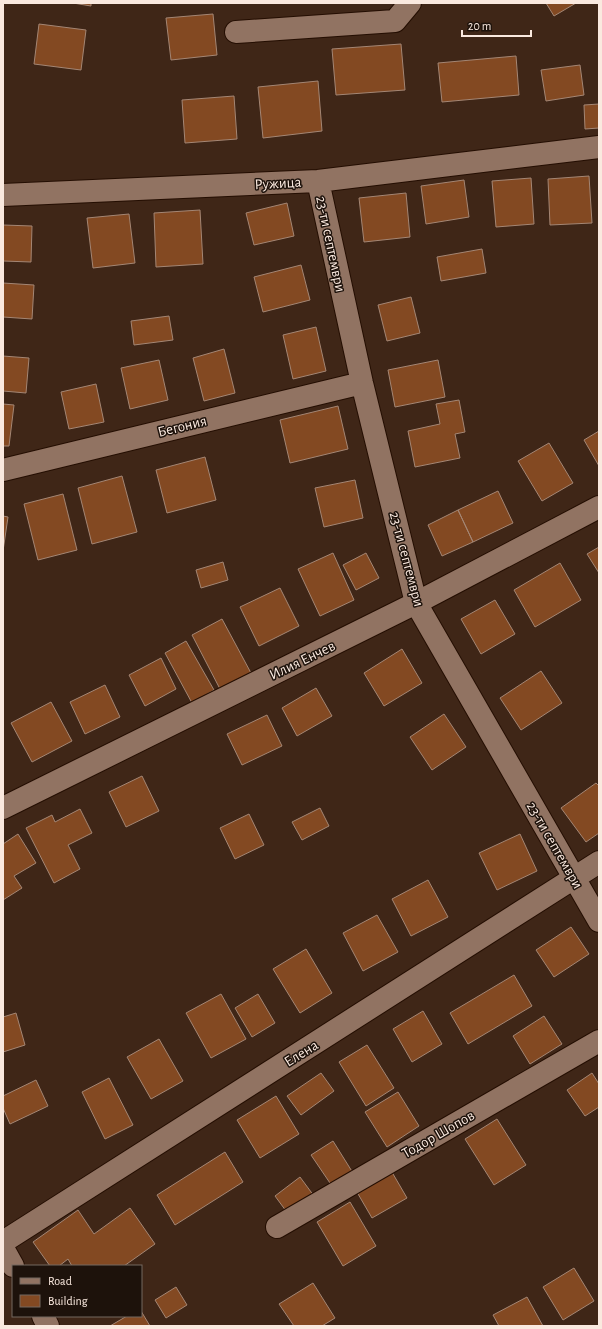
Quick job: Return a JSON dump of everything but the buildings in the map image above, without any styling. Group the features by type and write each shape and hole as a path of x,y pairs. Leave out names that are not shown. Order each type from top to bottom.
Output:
{"street":[{"path":"236,32 395,21 410,3"},
{"name":"Ружица","path":"3,195 318,181 599,147"},
{"name":"23-ти септември","path":"318,181 362,383 416,603 599,921"},
{"name":"Бегония","path":"3,470 362,383"},
{"name":"Илия Енчев","path":"3,808 416,603 599,507"},
{"name":"Елена","path":"3,1242 599,862"},
{"name":"Тодор Шопов","path":"277,1227 599,1041"},
{"path":"3,1248 12,1265"},
{"path":"43,1317 48,1326"}]}
